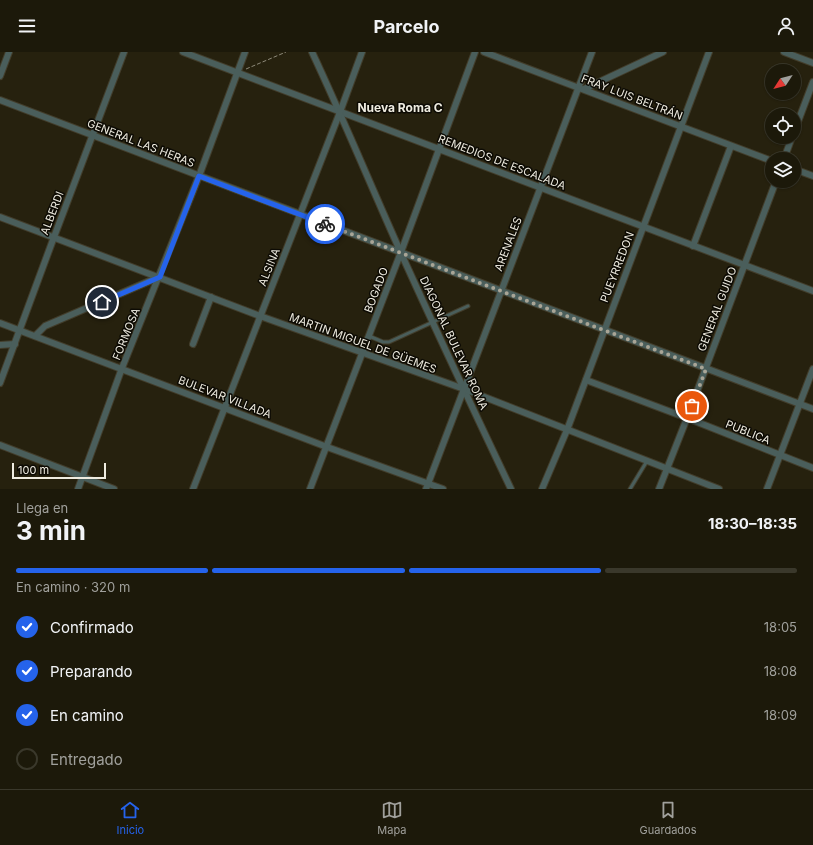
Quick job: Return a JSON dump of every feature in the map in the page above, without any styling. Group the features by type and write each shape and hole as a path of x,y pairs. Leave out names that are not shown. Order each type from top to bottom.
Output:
{"street":[{"path":"0,76 9,52"},
{"name":"ALBERDI","path":"0,383 124,52"},
{"name":"REMEDIOS DE ESCALADA","path":"183,52 813,291"},
{"name":"FORMOSA","path":"78,489 122,368 160,277 245,52"},
{"name":"DIAGONAL BULEVAR ROMA","path":"312,52 401,252 511,489"},
{"name":"ALSINA","path":"193,489 301,215 362,52"},
{"name":"BOGADO","path":"310,489 401,252 475,52"},
{"name":"FRAY LUIS BELTRÁN","path":"484,52 765,158"},
{"name":"ARENALES","path":"428,486 540,188 581,89 592,52"},
{"path":"581,89 663,52"},
{"name":"PUEYRREDON","path":"542,489 567,430 709,52"},
{"path":"784,52 813,63"},
{"path":"801,114 813,82"},
{"name":"GENERAL LAS HERAS","path":"0,100 813,409"},
{"path":"694,246 731,146"},
{"path":"801,172 813,176"},
{"name":"GENERAL GUIDO","path":"659,489 706,369 773,188"},
{"name":"MARTIN MIGUEL DE GÜEMES","path":"0,217 362,354 464,389 719,489"},
{"path":"35,336 44,326 160,277"},
{"path":"193,344 211,297"},
{"name":"BULEVAR VILLADA","path":"0,323 122,368 428,486 443,489"},
{"path":"0,345 15,344"},
{"path":"767,489 813,369"},
{"name":"PUBLICA","path":"586,380 813,468"},
{"path":"0,445 114,489"}],"lane":[{"path":"369,336 383,342 389,342 468,306"},
{"path":"630,489 647,461"}],"path":[{"path":"237,73 286,52"}],"way so far":[{"path":"325,224 706,369 692,406"}],"district":[{"name":"Nueva Roma C","path":"400,108"}],"route":[{"path":"102,302 160,277 199,176 325,224"}]}
